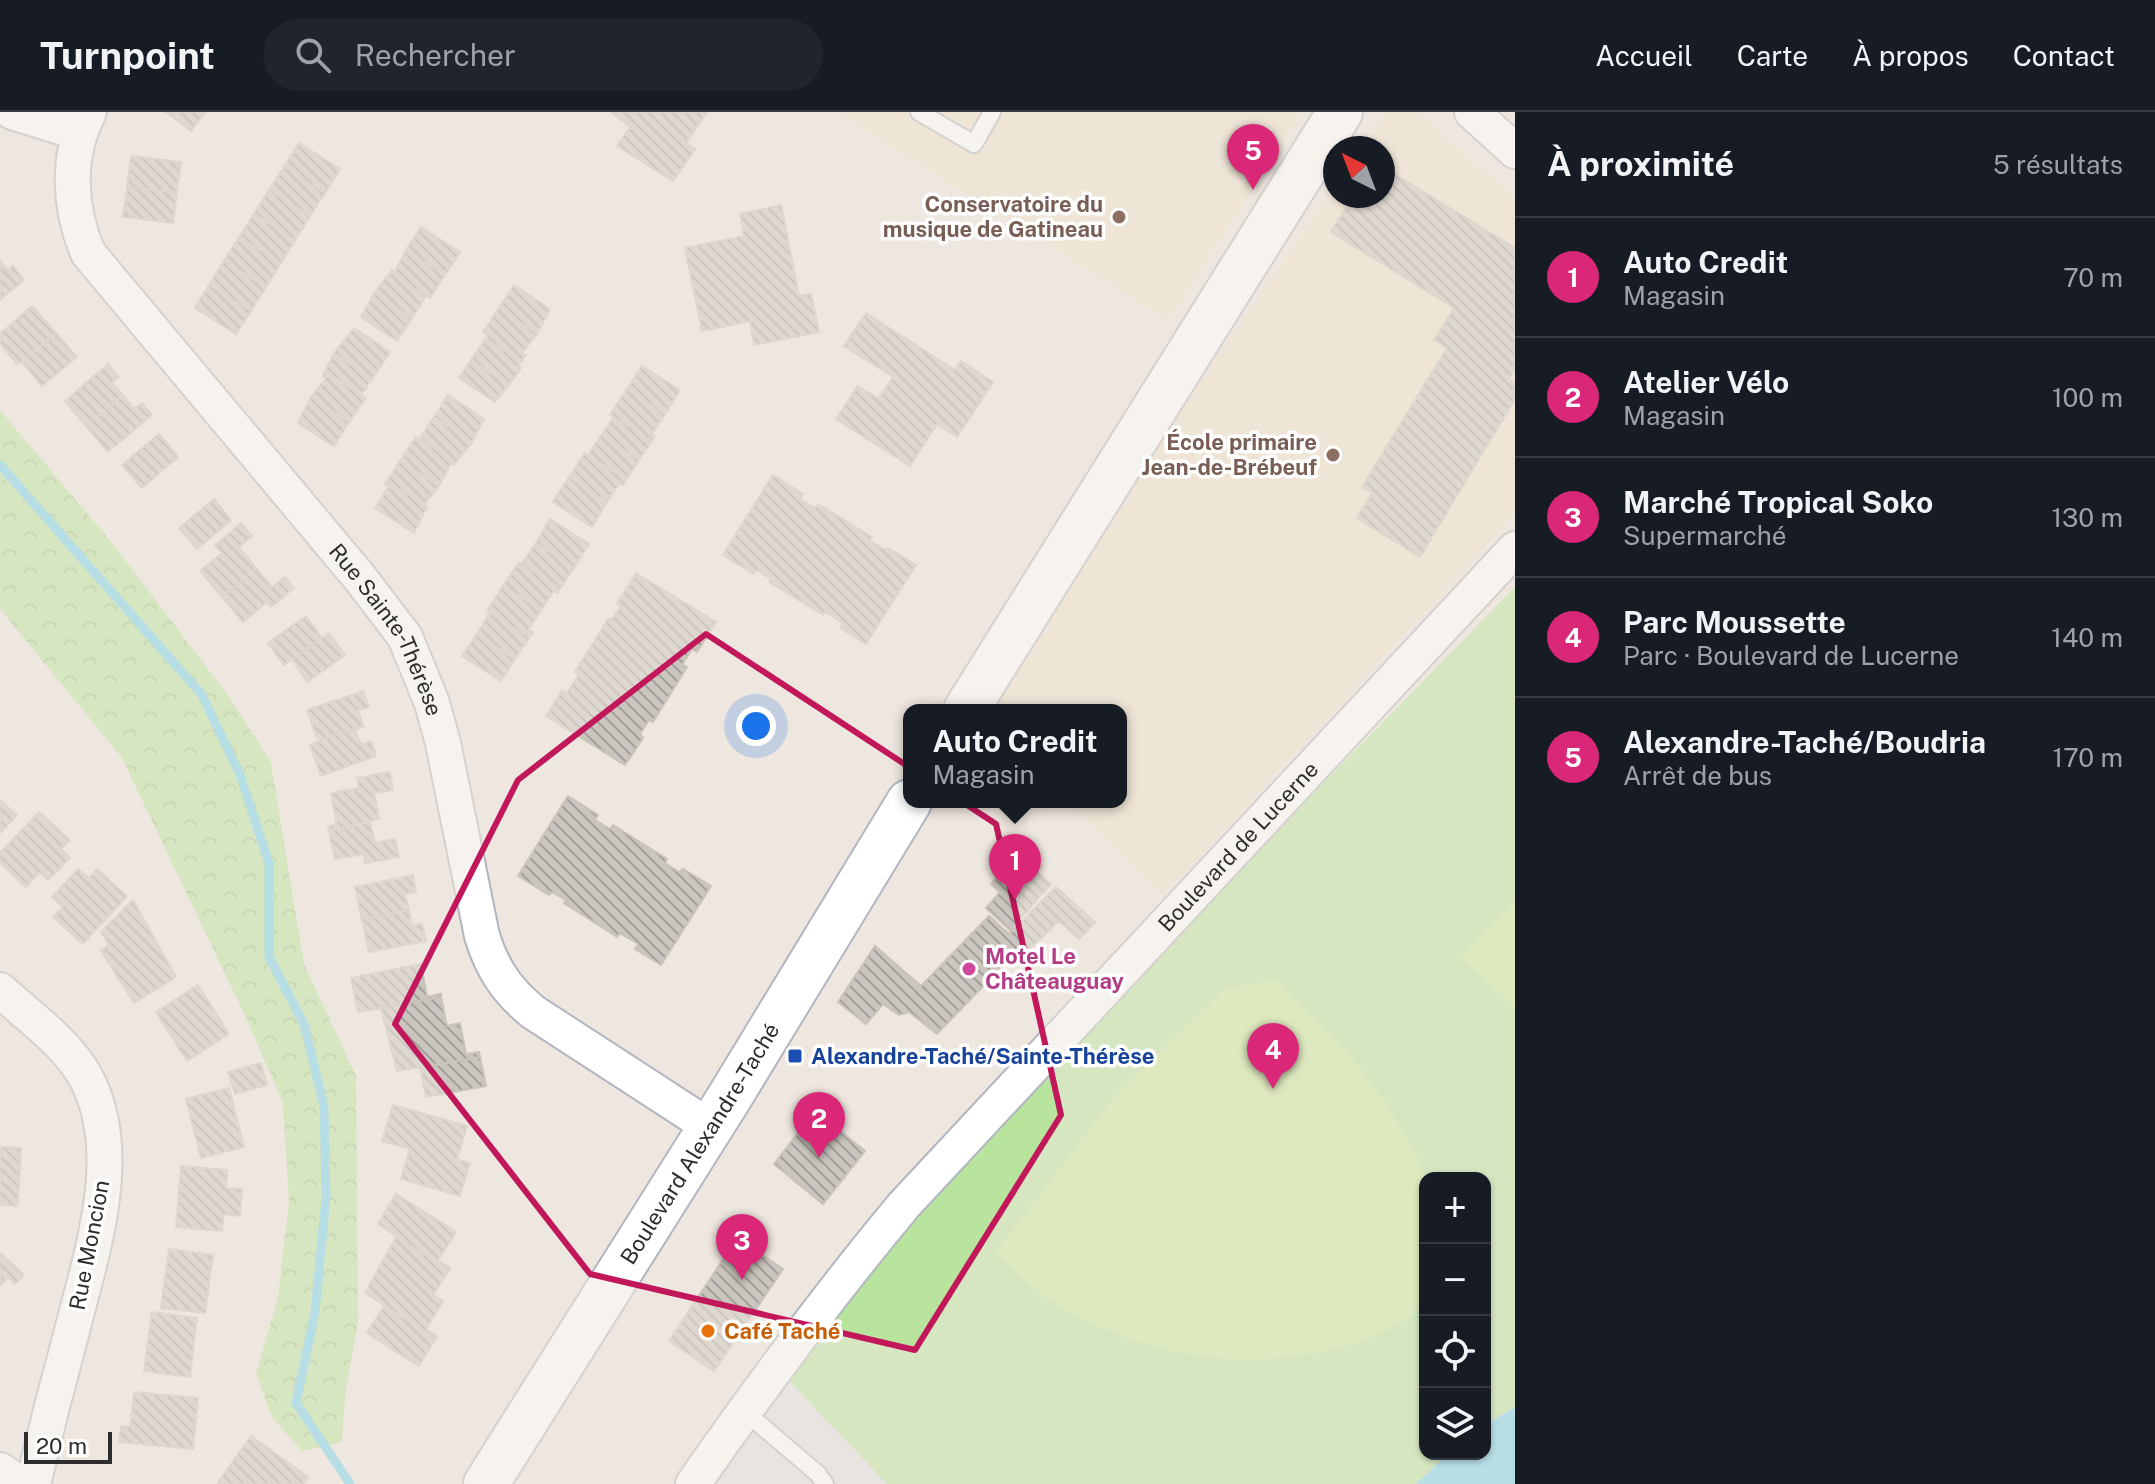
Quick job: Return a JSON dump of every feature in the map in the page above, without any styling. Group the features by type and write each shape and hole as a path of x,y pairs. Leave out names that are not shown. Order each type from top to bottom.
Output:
{"main road":[{"path":"970,704 1340,112"},
{"name":"Boulevard Alexandre-Taché","path":"486,1484 905,808"}],"street":[{"path":"12,112 84,122"},
{"path":"1472,112 1515,151"},
{"name":"Rue Sainte-Thérèse","path":"84,122 73,172 74,205 78,230 88,253 285,486 405,637 432,703 443,743 482,936 488,958 498,977 533,1012 710,1127"},
{"name":"Boulevard de Lucerne","path":"693,1484 854,1265 904,1205 1515,549"},
{"name":"Rue Moncion","path":"0,990 65,1050 85,1077 97,1108 104,1146 104,1188 94,1245 33,1484"},
{"path":"0,1470 20,1484"}],"lane":[{"path":"919,112 974,144 992,112"},
{"path":"744,1411 818,1474 825,1484"}],"highlighted area":[{"path":"706,634 996,824 1061,1115 915,1350 590,1274 395,1024 518,780"}],"shaded area":[{"name":"Conservatoire du musique de Gatineau","path":"835,112 1302,112 1169,321"},
{"name":"École primaire Jean-de-Brébeuf","path":"1387,112 1417,112 1515,198 1515,514 1163,896 1074,808 1127,808 1127,704 999,704 1188,397 1323,203 1323,208 1395,208 1395,136 1370,136"},
{"path":"789,1381 849,1443 887,1484 716,1484"}],"green space":[{"path":"0,410 112,543 230,698 271,763 304,964 356,1076 358,1321 345,1395 342,1442 302,1451 273,1419 256,1374 278,1297 289,1202 283,1103 247,1020 122,758 0,609"},
{"path":"1515,587 1515,1407 1491,1421 1491,1172 1419,1172 1419,1460 1442,1460 1416,1484 887,1484 789,1381 904,1228 1111,1000"},
{"path":"1515,900 1515,1008 1461,957"},
{"path":"1277,980 1343,1046 1388,1106 1425,1172 1419,1172 1419,1309 1389,1329 1342,1346 1300,1355 1259,1359 1217,1358 1176,1351 1135,1340 1056,1304 995,1253 1112,1100 1226,988"}],"water":[{"path":"1515,1407 1515,1484 1416,1484 1442,1460 1491,1460 1491,1421"}],"building":[{"path":"166,112 205,112 191,131"},
{"path":"611,112 707,112 686,143 695,149 673,181 617,146 630,127"},
{"path":"299,143 340,169 325,193 284,167"},
{"path":"131,156 181,162 177,192 127,187"},
{"path":"284,167 325,193 310,216 269,190"},
{"path":"1395,174 1515,248 1515,369 1509,379 1515,383 1515,399 1420,557 1357,518 1372,493 1362,487 1447,348 1434,340 1454,308 1331,232 1346,208 1395,208"},
{"path":"127,187 177,192 173,223 123,217"},
{"path":"269,190 310,216 295,240 254,214"},
{"path":"781,205 799,296 811,294 819,332 754,345 750,321 702,331 685,248 744,236 740,214"},
{"path":"254,214 295,240 281,263 239,237"},
{"path":"421,227 460,252 445,275 406,250"},
{"path":"239,237 281,263 266,287 224,261"},
{"path":"406,250 445,275 430,298 390,273 392,270 395,272"},
{"path":"0,261 8,270 13,266 24,280 0,300"},
{"path":"224,261 266,287 251,311 209,285"},
{"path":"390,273 426,296 412,318 374,293"},
{"path":"209,285 251,311 236,334 195,308"},
{"path":"514,285 550,309 537,334 499,308"},
{"path":"374,293 412,318 397,341 361,317"},
{"path":"32,306 56,333 18,365 0,344 0,334"},
{"path":"499,308 537,334 522,353 526,355 521,362 486,338 488,335 483,332"},
{"path":"866,313 955,370 961,361 993,382 957,437 937,424 910,466 836,419 858,386 878,399 893,377 844,346"},
{"path":"354,328 390,352 372,379 334,353"},
{"path":"56,333 77,357 42,386 22,362"},
{"path":"486,338 521,362 518,366 521,368 509,385 471,360"},
{"path":"334,353 372,379 361,395 325,371"},
{"path":"471,360 509,385 495,402 459,378"},
{"path":"108,364 119,377 112,382 123,395 86,426 65,401"},
{"path":"642,366 680,390 665,414 627,389"},
{"path":"325,371 366,398 349,422 311,397 326,378 323,376"},
{"path":"627,389 665,414 649,439 610,415"},
{"path":"123,395 134,409 142,403 152,415 108,452 86,426"},
{"path":"448,395 484,419 472,442 434,417"},
{"path":"311,397 349,422 334,446 298,423"},
{"path":"434,417 472,442 456,462 420,438"},
{"path":"614,417 649,439 652,434 655,436 639,460 601,435"},
{"path":"159,434 178,457 142,488 122,465"},
{"path":"601,435 639,460 623,485 620,483 623,478 588,455"},
{"path":"416,437 456,462 454,465 451,463 439,486 400,461"},
{"path":"585,453 623,478 607,502 569,477"},
{"path":"400,461 439,486 424,504 427,507 387,481"},
{"path":"773,475 803,494 800,499 815,508 818,504 872,537 870,541 916,565 866,644 840,628 843,623 825,612 823,615 769,582 771,579 757,570 754,574 723,555"},
{"path":"569,477 607,502 592,527 553,502"},
{"path":"387,481 427,507 414,533 375,508 389,486 385,484"},
{"path":"214,499 231,520 197,549 179,528"},
{"path":"550,519 589,544 574,568 536,543"},
{"path":"241,523 252,536 239,547 256,568 222,597 200,571 222,553 215,545"},
{"path":"536,543 574,568 557,593 554,591 557,586 522,564"},
{"path":"519,562 557,586 541,610 503,586"},
{"path":"256,568 272,587 285,577 294,588 271,607 267,602 243,622 222,597"},
{"path":"636,573 716,622 697,652 692,649 682,665 687,667 653,722 649,720 640,734 643,738 625,765 546,716 562,690 567,693 579,675 575,672 608,619 611,620 621,606 617,604"},
{"path":"503,586 541,610 525,635 487,611"},
{"path":"490,613 525,635 529,630 533,632 515,659 477,634"},
{"path":"306,616 322,638 284,665 268,643"},
{"path":"329,633 345,655 307,682 292,659"},
{"path":"477,634 515,659 501,681 462,656"},
{"path":"363,691 369,707 358,710 363,725 310,745 318,741 307,710"},
{"path":"363,725 355,730 361,745 371,741 376,756 321,776 310,745"},
{"path":"390,772 393,790 374,793 379,819 329,831 328,826 337,824 331,793 359,788 357,778"},
{"path":"568,796 598,815 595,820 610,829 613,825 667,859 665,863 679,872 683,869 711,886 661,965 635,949 638,944 620,933 617,937 564,903 566,900 552,892 549,895 518,876"},
{"path":"0,800 17,815 0,833"},
{"path":"39,812 70,840 61,849 70,858 48,880 40,872 26,887 0,863 0,853"},
{"path":"370,822 375,843 395,839 399,857 365,863 364,854 335,859 329,831"},
{"path":"1018,854 1051,884 1010,930 986,908 1000,892 991,884"},
{"path":"78,869 89,878 97,869 127,896 83,944 53,917 63,907 52,897"},
{"path":"413,875 416,892 405,894 409,910 362,920 355,887"},
{"name":"Motel Le Châteauguay","path":"1056,887 1095,922 1079,939 1059,921 1026,952 1021,947 937,1034 909,1012 899,1015 883,1004 866,1024 838,1002 875,946 921,986 989,916 1009,934"},
{"path":"133,900 176,977 134,1003 101,951 109,945 101,932"},
{"path":"409,910 412,926 422,924 426,941 369,952 362,920"},
{"path":"421,964 427,997 441,994 441,997 358,1012 351,978"},
{"path":"198,985 229,1034 187,1061 156,1012"},
{"path":"441,997 447,1026 460,1023 466,1054 479,1052 480,1057 397,1071 381,1008"},
{"path":"480,1057 486,1086 426,1097 420,1068"},
{"path":"261,1063 267,1085 235,1094 228,1072"},
{"path":"229,1088 244,1147 201,1158 186,1099"},
{"path":"393,1105 467,1126 457,1159 470,1163 460,1196 401,1179 410,1149 382,1141"},
{"path":"815,1111 865,1151 823,1204 774,1164"},
{"path":"0,1147 21,1148 18,1206 0,1205"},
{"path":"181,1166 227,1170 226,1188 242,1189 240,1216 224,1214 222,1231 176,1227"},
{"path":"396,1194 456,1232 438,1260 449,1270 378,1224"},
{"path":"396,1237 449,1270 433,1295 443,1301 426,1329 436,1338 365,1293"},
{"path":"737,1238 783,1269 748,1321 702,1291"},
{"path":"169,1249 213,1255 205,1313 161,1308"},
{"path":"0,1253 24,1275 15,1284 8,1277 0,1286"},
{"name":"Café Taché","path":"702,1291 748,1321 714,1371 669,1341"},
{"path":"384,1306 436,1338 419,1366 367,1333"},
{"path":"152,1312 197,1318 190,1377 144,1371"},
{"path":"134,1392 198,1398 193,1449 119,1442 121,1426 130,1427"},
{"path":"251,1436 308,1477 303,1484 217,1484"}],"waterway":[{"path":"0,465 202,695 240,775 269,863 269,957 304,1024 324,1106 326,1198 315,1312 296,1403 350,1484"}],"place":[{"name":"Alexandre-Taché/Boudria","path":"1253,190"},
{"name":"Conservatoire du musique de Gatineau","path":"1119,217"},
{"name":"École primaire Jean-de-Brébeuf","path":"1333,455"},
{"name":"Auto Credit","path":"1015,900"},
{"name":"Motel Le Châteauguay","path":"969,969"},
{"name":"Alexandre-Taché/Sainte-Thérèse","path":"795,1056"},
{"name":"Parc Moussette","path":"1273,1089"},
{"name":"Atelier Vélo","path":"819,1158"},
{"name":"Marché Tropical Soko","path":"742,1280"},
{"name":"Café Taché","path":"708,1331"}]}
